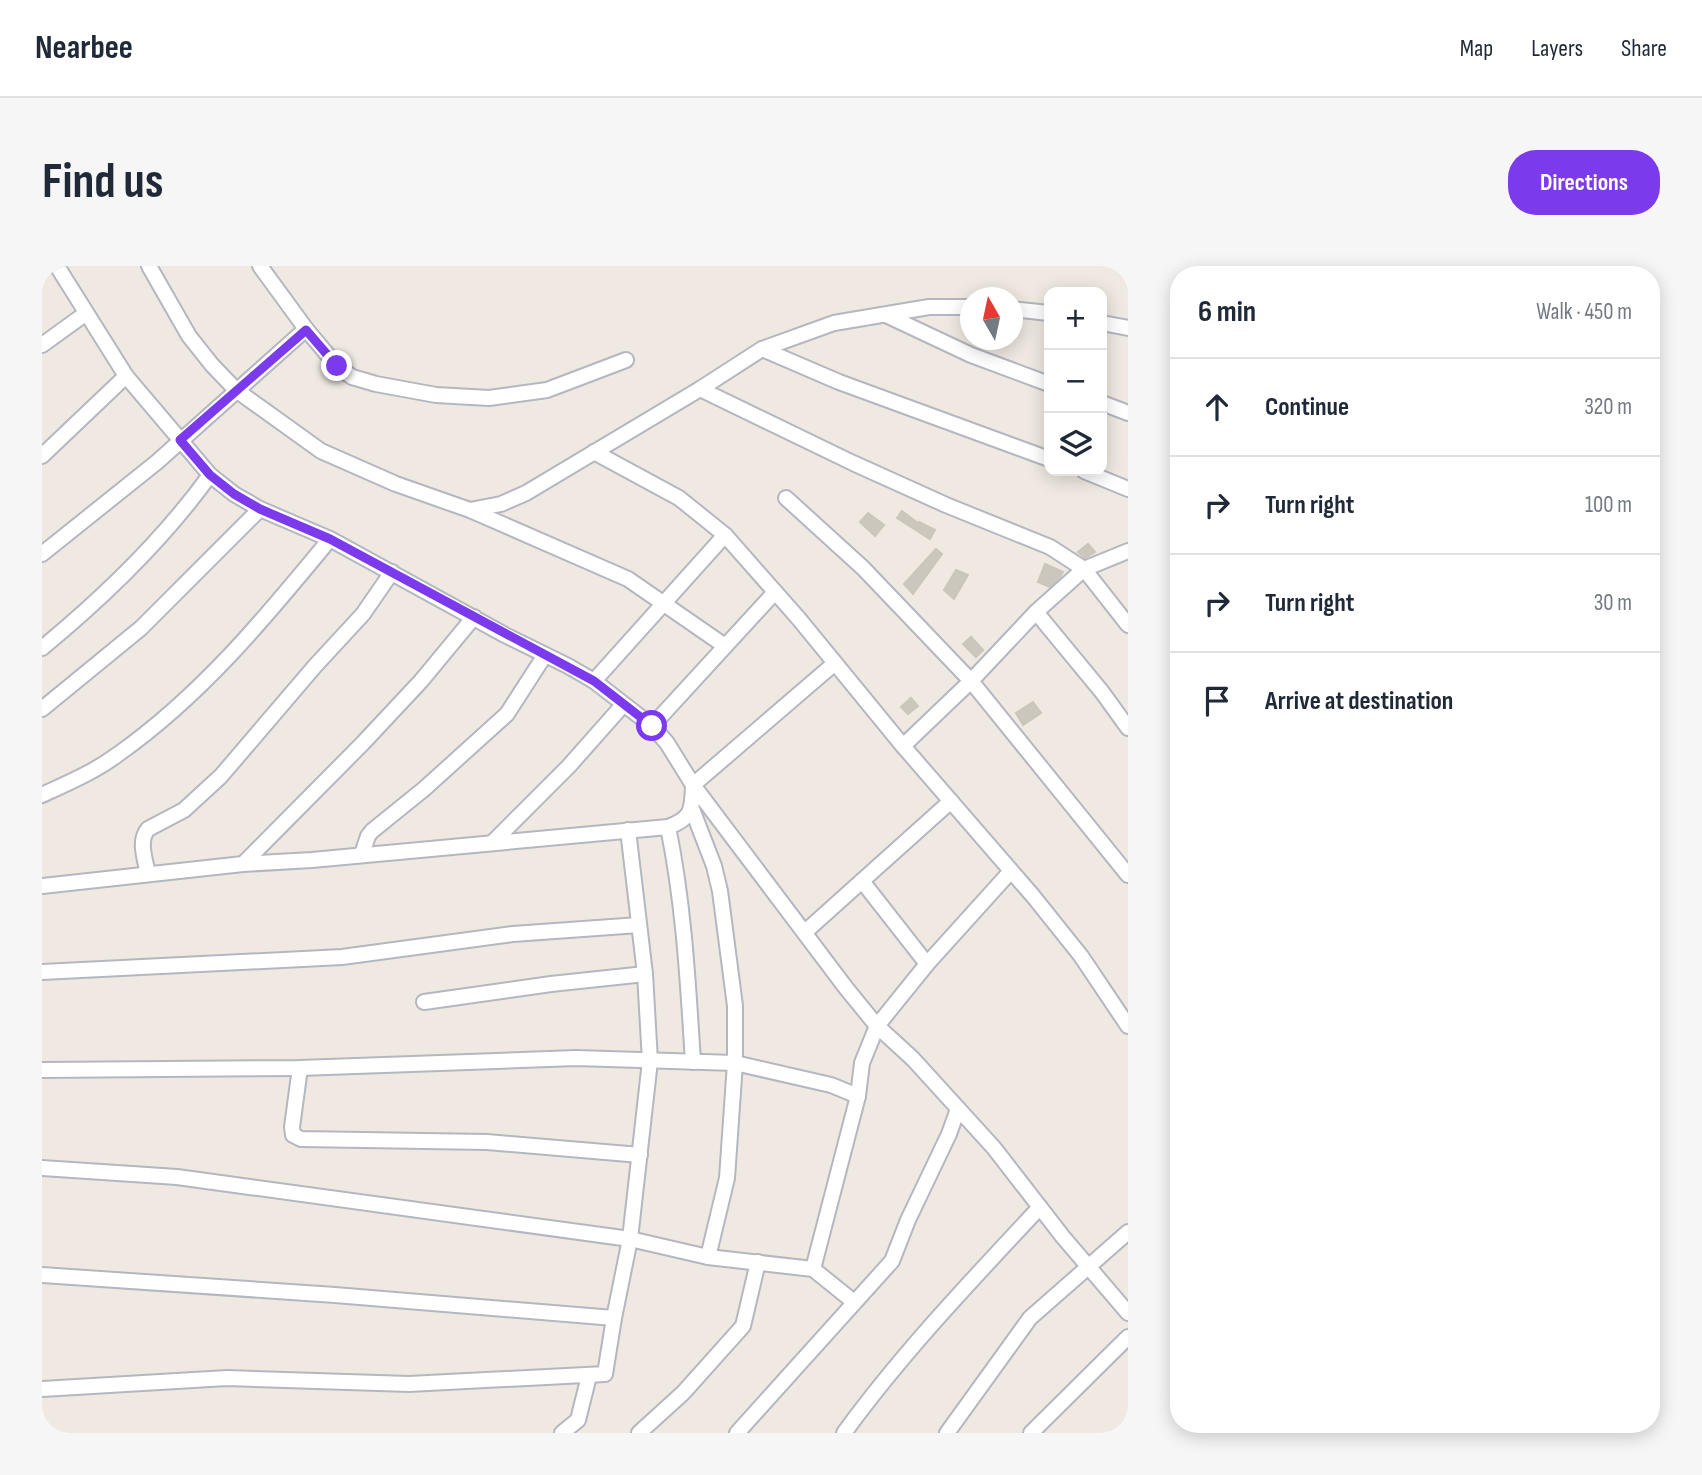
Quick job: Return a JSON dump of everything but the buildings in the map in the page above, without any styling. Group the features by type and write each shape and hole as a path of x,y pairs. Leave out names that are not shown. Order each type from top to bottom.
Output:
{"street":[{"path":"57,266 126,376 210,475 234,494 260,509 330,539 594,681 652,726 667,743 693,785 784,908 877,1026 913,1059 994,1148 1128,1313"},
{"path":"149,266 189,337 236,390 321,451 396,484 470,510 628,579 725,646"},
{"path":"260,266 306,330 337,366 352,377 403,390 463,398 489,398 547,390 626,360"},
{"path":"470,510 501,504 526,493 762,349 834,323 929,307 960,307"},
{"path":"1023,310 1044,312"},
{"path":"42,345 85,314"},
{"path":"884,314 971,355 1044,382"},
{"path":"1107,324 1128,328"},
{"path":"42,554 157,463 306,330"},
{"path":"762,349 839,382 1044,457"},
{"path":"42,456 126,376"},
{"path":"700,389 946,505 1050,547 1084,569 1128,625"},
{"path":"1107,405 1128,413"},
{"path":"594,452 680,499 725,534 1081,956 1128,1026"},
{"path":"42,648 161,537 210,475"},
{"path":"1097,476 1128,488"},
{"path":"786,499 863,568 971,681 1128,875"},
{"path":"42,709 141,628 260,509"},
{"path":"594,681 725,534"},
{"path":"42,795 79,779 116,756 197,690 223,665 330,539"},
{"path":"903,746 971,681 1036,612 1084,569 1128,551"},
{"path":"148,874 142,841 144,833 184,810 221,776 363,614 392,572"},
{"path":"652,726 775,592"},
{"path":"1036,612 1102,692 1128,729"},
{"path":"243,864 404,699 474,617"},
{"path":"362,854 372,831 424,789 507,714 545,655"},
{"path":"708,1256 727,1178 735,1063 735,1006 720,891 714,866 692,808 693,785 835,663"},
{"path":"493,842 569,766 624,705"},
{"path":"805,932 951,801"},
{"path":"42,886 243,864 668,827 681,823 692,808"},
{"path":"668,827 677,867 683,923 693,1062"},
{"path":"42,1389 226,1378 409,1384 605,1374 630,1240 650,1061 645,974 628,830"},
{"path":"813,1269 858,1096 862,1063 877,1026 927,964 1011,871"},
{"path":"862,881 927,964"},
{"path":"42,972 342,957 500,935 639,925"},
{"path":"424,1003 551,984 645,974"},
{"path":"42,1070 300,1068 576,1058 735,1063 802,1077 858,1096"},
{"path":"300,1068 292,1127 293,1135 301,1139 487,1142 640,1155"},
{"path":"737,1433 892,1261 958,1109"},
{"path":"42,1168 177,1177 630,1240 708,1256 813,1269 854,1302"},
{"path":"844,1433 901,1361 1040,1207"},
{"path":"947,1433 1030,1318 1128,1232"},
{"path":"639,1433 683,1393 743,1326 758,1262"},
{"path":"42,1275 614,1318"},
{"path":"1031,1433 1128,1336"},
{"path":"562,1433 578,1420 589,1376"}],"route":[{"path":"337,366 306,330 180,440 210,475 234,494 260,509 330,539 505,635 568,666 594,681 652,726"}]}
